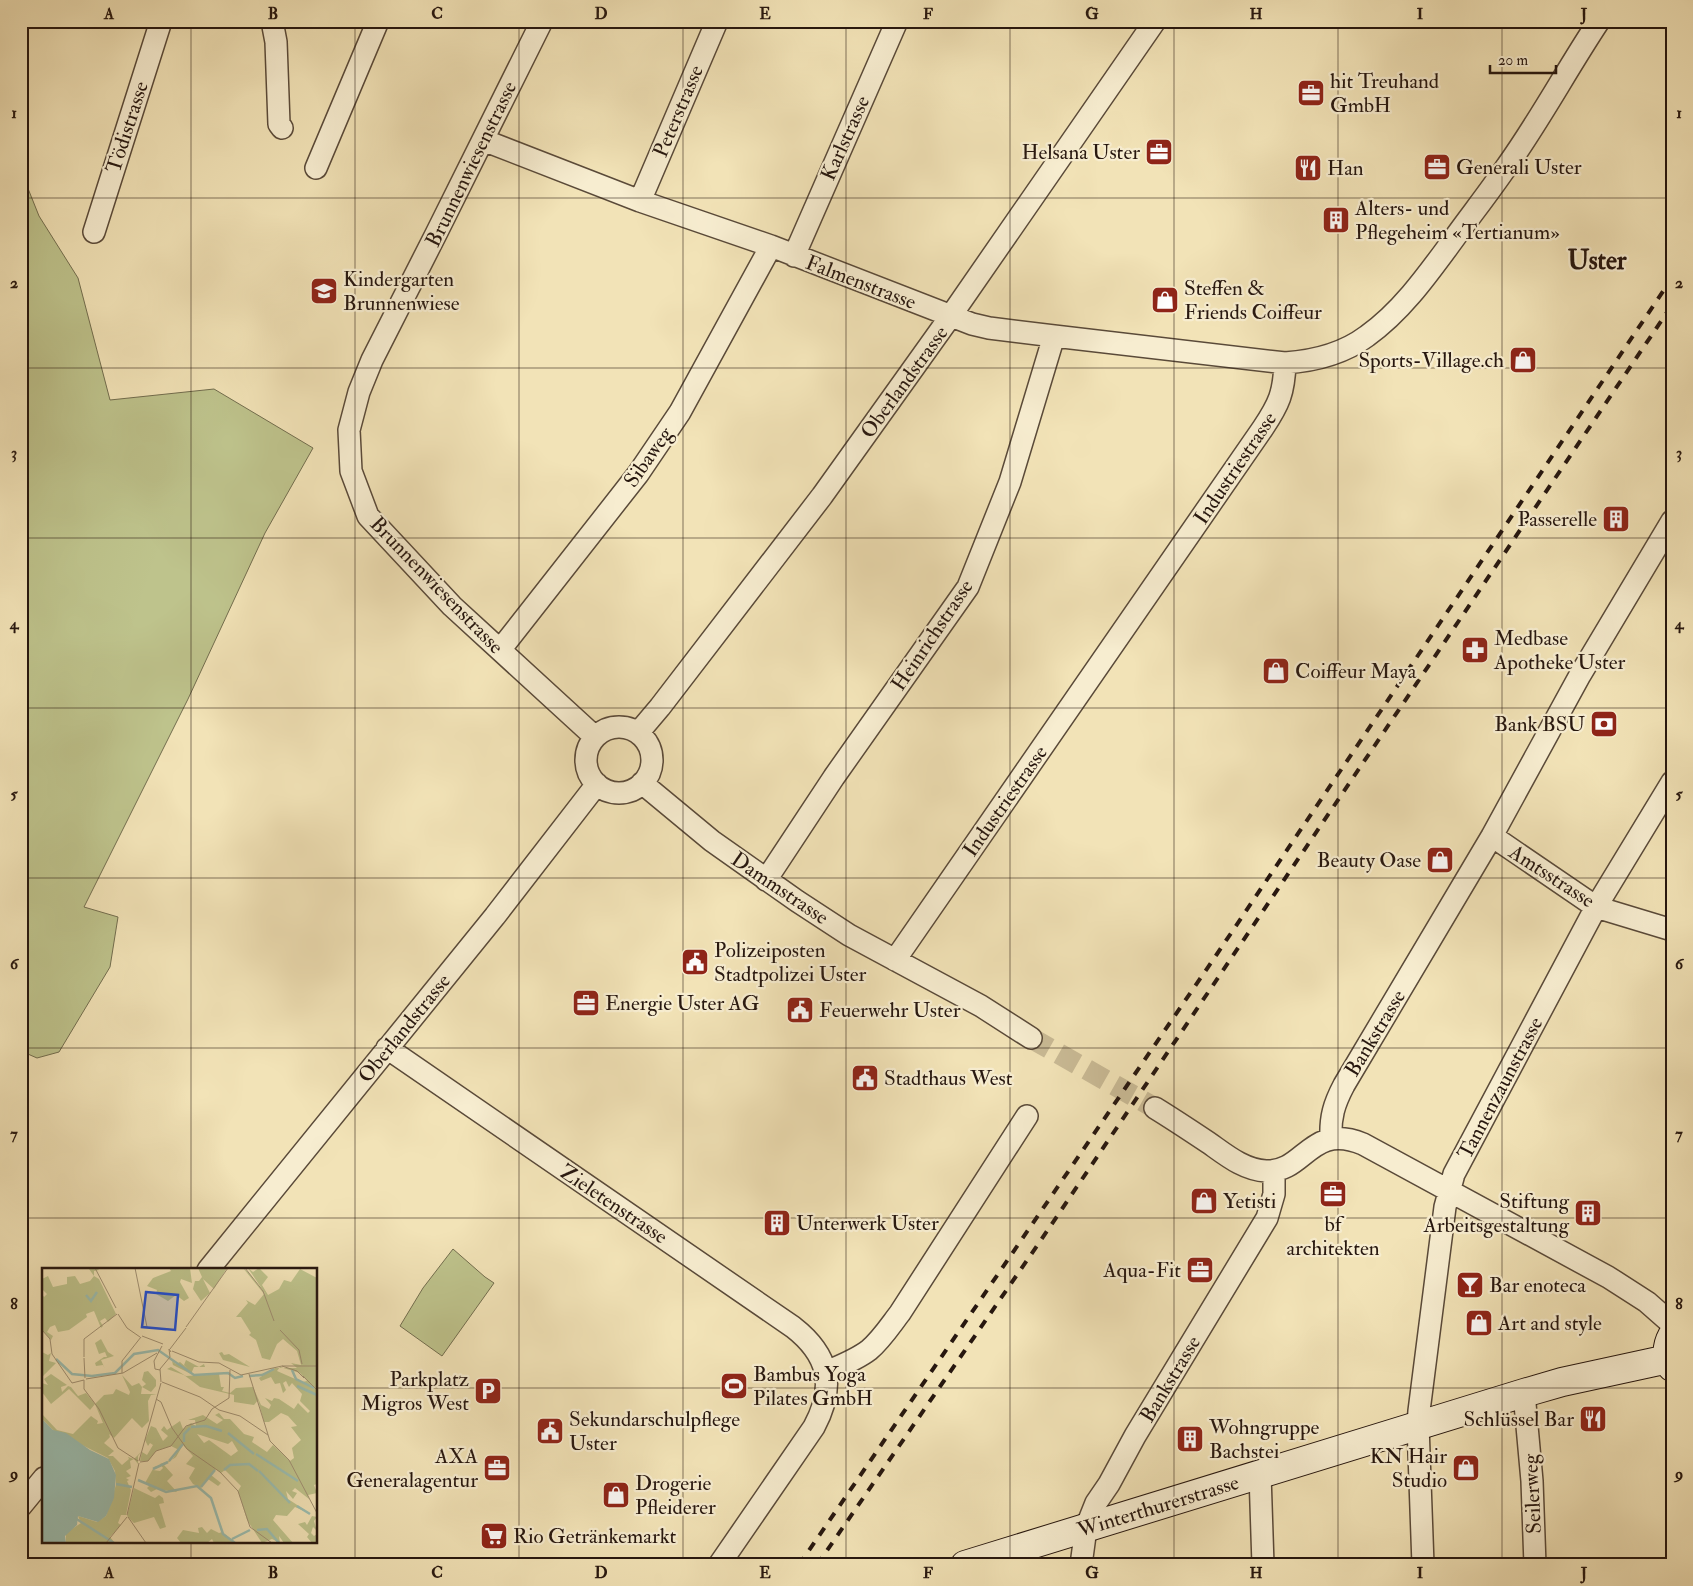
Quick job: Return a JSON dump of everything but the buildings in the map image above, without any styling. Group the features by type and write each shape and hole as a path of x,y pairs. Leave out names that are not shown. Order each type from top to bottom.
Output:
{"main road":[{"name":"Winterthurerstrasse","path":"965,1565 1524,1393 1671,1354"}],"street":[{"name":"Tödistrasse","path":"94,232 161,21"},
{"path":"272,21 276,42 279,124 282,128"},
{"path":"316,168 378,21"},
{"name":"Brunnenwiesenstrasse","path":"542,21 372,360 359,392 349,430 351,471 368,516 452,606 595,737"},
{"name":"Peterstrasse","path":"640,201 717,21"},
{"name":"Karlstrasse","path":"794,256 897,21"},
{"name":"Oberlandstrasse","path":"638,733 822,496 950,317 1155,21"},
{"path":"1285,363 1313,360 1349,347 1367,336 1400,307 1508,166 1598,21"},
{"name":"Falmenstrasse","path":"483,140 640,201 772,246 950,317 989,328 1285,363"},
{"name":"Sibaweg","path":"500,650 638,474 680,412 772,246"},
{"name":"Heinrichstrasse","path":"766,880 834,777 968,587 1010,482 1054,336"},
{"name":"Industriestrasse","path":"895,960 1263,428 1274,411 1282,392 1285,382 1285,363"},
{"name":"Bankstrasse","path":"1331,1139 1331,1118 1344,1085 1492,836 1580,675 1672,521"},
{"path":"616,726 627,727 638,733 648,744 652,758 650,772 642,783 632,790 621,792 608,791 597,784 588,772 586,761 588,746 595,737 604,730 616,726"},
{"name":"Tannenzaunstrasse","path":"1422,1565 1418,1425 1445,1207 1454,1174 1596,907 1672,782"},
{"name":"Dammstrasse","path":"642,783 712,840 766,880 849,935 981,1006 1031,1038"},
{"name":"Oberlandstrasse","path":"210,1268 495,916 597,784"},
{"name":"Amtsstrasse","path":"1492,836 1596,907 1672,930"},
{"name":"Zieletenstrasse","path":"387,1048 793,1327 814,1346 822,1359 826,1372 824,1402 820,1416 718,1565"},
{"path":"1155,1108 1240,1164 1260,1170 1274,1171 1288,1165 1318,1143 1331,1139 1345,1138 1363,1144 1608,1277 1647,1302 1672,1324"},
{"path":"826,1372 863,1354 885,1333 900,1313 1027,1116"},
{"name":"Bankstrasse","path":"1081,1565 1086,1528 1096,1504 1267,1218 1274,1194 1274,1171"},
{"name":"Seilerweg","path":"1524,1393 1532,1481 1535,1565"},
{"path":"1260,1474 1263,1565"},
{"path":"21,1506 42,1480"}],"green space":[{"path":"21,171 39,216 78,278 110,400 214,389 313,448 265,533 188,699 84,907 118,917 110,967 59,1052 37,1058 21,1051"},
{"path":"453,1249 494,1283 442,1356 400,1326 423,1288"}],"tunnel":[{"path":"1031,1038 1155,1108"}],"railway":[{"path":"799,1565 1217,954 1672,278"},
{"path":"817,1565 1041,1240 1672,305"}],"place":[{"name":"hit Treuhand GmbH","path":"1311,93"},
{"name":"Helsana Uster","path":"1159,152"},
{"name":"Generali Uster","path":"1437,167"},
{"name":"Han","path":"1308,168"},
{"name":"Alters- und Pflegeheim «Tertianum»","path":"1336,220"},
{"name":"Kindergarten Brunnenwiese","path":"324,291"},
{"name":"Steffen & Friends Coiffeur","path":"1165,300"},
{"name":"Sports-Village.ch","path":"1523,360"},
{"name":"Passerelle","path":"1616,519"},
{"name":"Medbase Apotheke Uster","path":"1475,650"},
{"name":"Coiffeur Maya","path":"1276,671"},
{"name":"Bank BSU","path":"1604,724"},
{"name":"Beauty Oase","path":"1440,860"},
{"name":"Polizeiposten Stadtpolizei Uster","path":"695,962"},
{"name":"Energie Uster AG","path":"586,1003"},
{"name":"Feuerwehr Uster","path":"800,1010"},
{"name":"Stadthaus West","path":"865,1078"},
{"name":"bf architekten","path":"1333,1194"},
{"name":"Yetisti","path":"1204,1201"},
{"name":"Stiftung Arbeitsgestaltung","path":"1588,1213"},
{"name":"Unterwerk Uster","path":"777,1223"},
{"name":"Aqua-Fit","path":"1200,1270"},
{"name":"Bar enoteca","path":"1470,1285"},
{"name":"Art and style","path":"1479,1323"},
{"name":"Bambus Yoga Pilates GmbH","path":"734,1386"},
{"name":"Parkplatz Migros West","path":"488,1391"},
{"name":"Schlüssel Bar","path":"1593,1419"},
{"name":"Sekundarschulpflege Uster","path":"550,1431"},
{"name":"Wohngruppe Bachstei","path":"1190,1439"},
{"name":"AXA Generalagentur","path":"497,1468"},
{"name":"KN Hair Studio","path":"1466,1468"},
{"name":"Drogerie Pfleiderer","path":"616,1495"},
{"name":"Rio Getränkemarkt","path":"494,1536"}],"district":[{"name":"Uster","path":"1597,260"}]}
